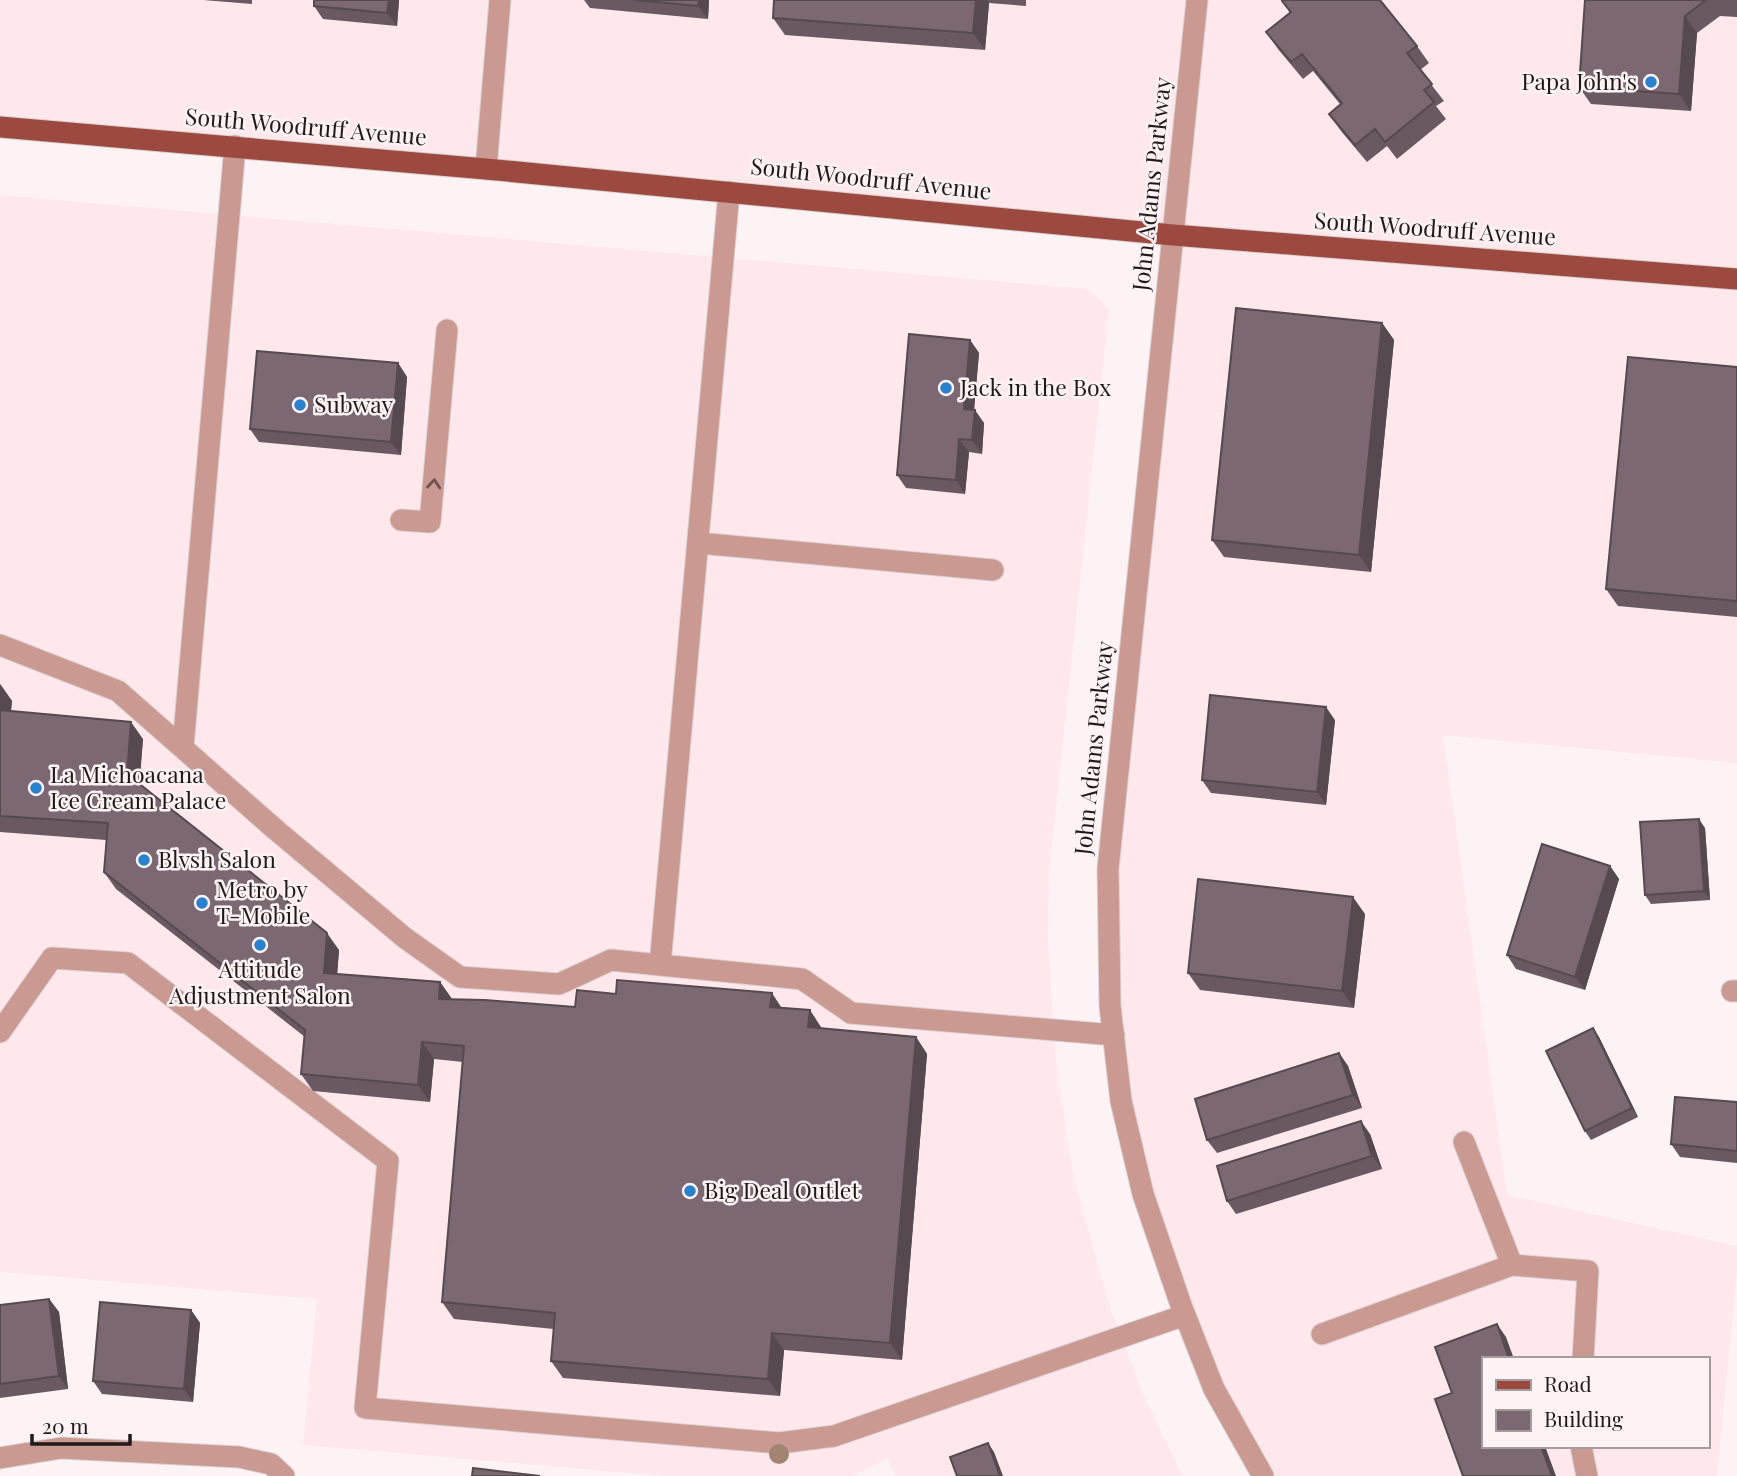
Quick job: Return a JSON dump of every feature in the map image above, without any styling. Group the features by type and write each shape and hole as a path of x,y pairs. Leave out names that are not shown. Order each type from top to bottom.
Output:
{"main road":[{"name":"South Woodruff Avenue","path":"0,127 729,191 1173,235 1737,279"}],"street":[{"path":"486,169 500,0"},
{"name":"John Adams Parkway","path":"1197,0 1108,869 1110,1006 1121,1101 1143,1194 1214,1389 1262,1476"},
{"path":"183,747 236,146"},
{"path":"660,965 729,191"},
{"path":"401,520 430,523 447,330"},
{"path":"698,544 993,570"},
{"path":"0,645 118,691 405,938 460,977 559,984 611,960 802,979 851,1013 1114,1035"},
{"path":"0,1032 52,958 128,963 388,1161 365,1408 779,1443 834,1436 1185,1315"},
{"path":"1464,1142 1512,1265"},
{"path":"1322,1334 1512,1265 1588,1271 1583,1357"},
{"path":"0,1458 61,1448 239,1457 271,1464 284,1476"},
{"path":"1581,1448 1587,1476"}],"shaded area":[{"path":"0,0 1737,0 1737,763 1443,735 1507,1195 1737,1246 1737,1271 1717,1476 1263,1476 1214,1389 1121,1101 1108,869 1172,235 0,127"},
{"path":"0,195 1088,289 1100,299 1109,310 1049,873 1048,938 1055,1053 1072,1170 1112,1312 1145,1399 1183,1476 895,1476 888,1459 852,1476 664,1476 303,1445 317,1299 0,1272"}],"building":[{"path":"314,0 389,0 387,13 314,6"},
{"path":"635,0 699,0 698,6"},
{"path":"774,0 976,0 973,33 773,18"},
{"path":"1282,0 1380,0 1417,46 1407,53 1432,84 1424,90 1434,102 1385,142 1375,129 1355,145 1329,114 1342,103 1302,54 1291,62 1266,32 1291,12"},
{"path":"1585,0 1706,0 1685,16 1679,94 1579,87"},
{"path":"1236,308 1382,323 1359,555 1212,540"},
{"name":"Jack in the Box","path":"909,334 970,340 964,409 975,410 972,440 959,439 956,480 897,475"},
{"path":"257,351 398,363 391,442 250,429"},
{"path":"1628,357 1737,367 1737,601 1606,589"},
{"path":"1210,695 1326,707 1317,792 1202,780"},
{"name":"Big Deal Outlet","path":"0,710 131,722 127,774 327,933 324,973 440,982 439,999 575,1007 577,990 616,994 617,980 772,993 770,1007 810,1010 808,1027 916,1037 890,1343 772,1333 768,1379 551,1361 555,1313 442,1302 464,1046 422,1042 418,1085 301,1074 305,1030 104,872 108,823 0,816"},
{"path":"1699,819 1704,891 1645,895 1640,822"},
{"path":"1542,844 1610,866 1575,977 1507,955"},
{"path":"1198,879 1353,897 1342,991 1188,973"},
{"path":"1593,1028 1632,1108 1585,1131 1546,1051"},
{"path":"1339,1053 1353,1095 1207,1140 1195,1099"},
{"path":"1675,1097 1737,1102 1737,1151 1671,1144"},
{"path":"1361,1121 1372,1156 1227,1201 1217,1166"},
{"path":"49,1299 59,1376 0,1384 0,1305"},
{"path":"100,1302 191,1310 184,1389 93,1381"},
{"path":"1497,1324 1508,1357 1482,1357 1482,1448 1542,1448 1552,1476 1463,1476 1435,1399 1452,1393 1435,1347"},
{"path":"988,1443 1000,1476 957,1476 950,1457"},
{"path":"473,1468 540,1476 472,1476"}],"place":[{"name":"Papa John's","path":"1651,82"},
{"name":"Jack in the Box","path":"946,388"},
{"name":"Subway","path":"300,405"},
{"name":"La Michoacana Ice Cream Palace","path":"36,788"},
{"name":"Blvsh Salon","path":"144,860"},
{"name":"Metro by T-Mobile","path":"202,903"},
{"name":"Attitude Adjustment Salon","path":"260,945"},
{"name":"Big Deal Outlet","path":"690,1191"}]}
